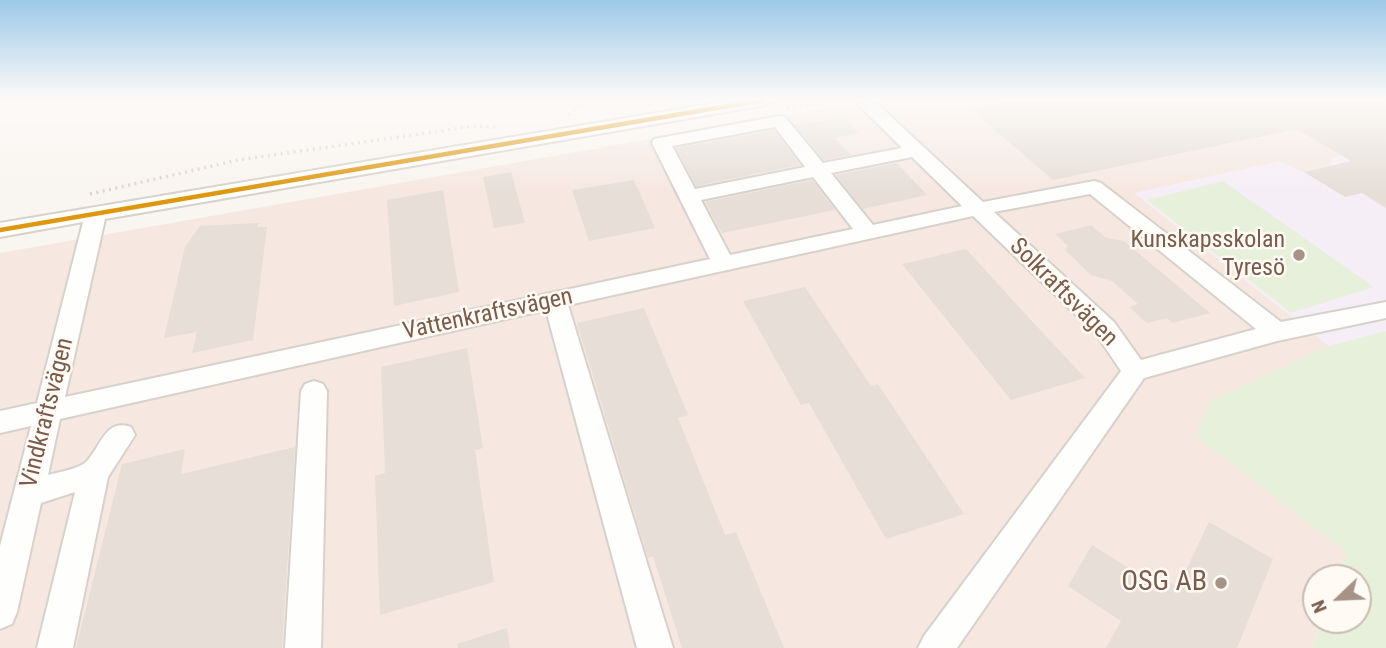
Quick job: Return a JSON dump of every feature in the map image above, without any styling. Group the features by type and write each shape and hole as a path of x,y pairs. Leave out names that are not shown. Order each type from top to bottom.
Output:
{"street":[{"path":"0,230 91,204 570,130"},
{"path":"723,264 661,143 729,130"},
{"path":"787,130 868,233"},
{"name":"Solkraftsvägen","path":"894,130 1105,328 1135,371 936,648"},
{"path":"689,196 916,151"},
{"name":"Vattenkraftsvägen","path":"0,422 976,209 1094,187 1276,332"},
{"name":"Vindkraftsvägen","path":"0,612 49,411 91,204"},
{"path":"555,301 655,648"},
{"path":"1135,371 1276,332 1386,310"},
{"path":"303,648 314,391"},
{"path":"55,648 94,474 121,435"},
{"path":"29,494 94,474"}],"path":[{"path":"91,204 250,158 445,130"}],"shaded area":[{"path":"700,130 1386,130 1386,331 1329,346 1196,435 1347,552 1342,564 1302,564 1302,634 1317,634 1312,648 0,648 0,253"},
{"name":"Kunskapsskolan Tyresö","path":"1380,147 1386,151 1386,331 1329,346 1134,193 1279,161 1304,172 1331,165 1331,158"}],"green space":[{"path":"1223,181 1374,287 1291,313 1147,200"},
{"path":"1386,331 1386,648 1312,648 1317,634 1372,634 1372,564 1342,564 1346,552 1196,436 1211,400 1329,346"}],"building":[{"path":"774,130 800,165 696,186 676,148"},
{"path":"799,130 855,130 858,133 835,138 851,155 824,160"},
{"path":"995,130 1291,130 1053,180"},
{"path":"1299,130 1386,130 1386,208 1362,193 1345,197 1304,172 1351,161"},
{"path":"897,163 927,195 863,209 836,175"},
{"path":"511,172 525,223 494,228 483,177"},
{"path":"634,180 655,228 589,241 572,190"},
{"path":"812,180 835,210 722,233 705,202"},
{"path":"443,190 459,292 394,306 387,200"},
{"path":"259,223 257,227 267,227 253,340 192,353 197,332 164,338 185,247 200,226"},
{"path":"1091,225 1106,238 1124,241 1210,313 1173,323 1167,318 1147,323 1129,307 1138,304 1112,281 1091,275 1066,251 1067,245 1055,234"},
{"path":"966,249 1085,378 1011,400 902,264"},
{"path":"805,287 871,386 878,384 964,514 886,539 809,403 801,405 743,301"},
{"path":"644,308 688,415 678,418 725,535 736,532 784,648 682,648 653,556 648,558 577,323"},
{"path":"467,348 483,448 475,450 494,582 380,615 375,476 385,473 381,367"},
{"path":"295,447 282,648 76,648 122,464 185,449 181,474"},
{"name":"OSG AB","path":"1209,522 1273,559 1237,648 1106,648 1121,621 1068,586 1092,545 1162,589 1166,580 1178,587"},
{"path":"507,628 510,648 458,648 457,644"}],"transit line":[{"path":"0,230 586,130"}],"place":[{"name":"Kunskapsskolan Tyresö","path":"1299,255"},
{"name":"OSG AB","path":"1221,583"}]}
